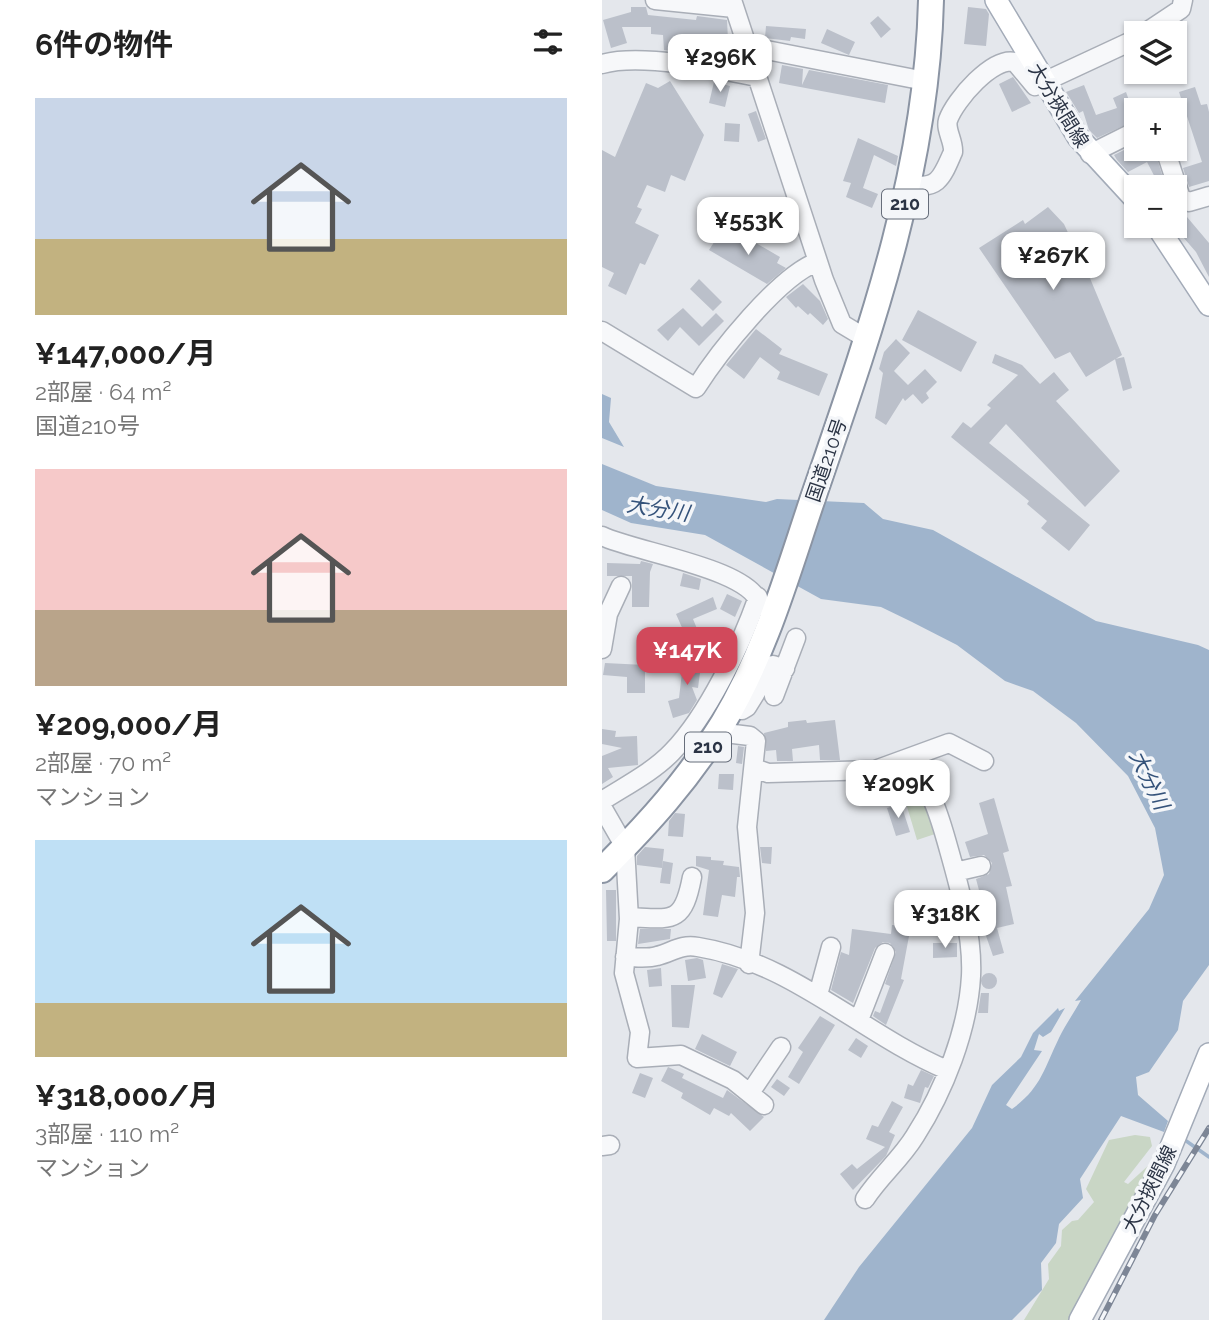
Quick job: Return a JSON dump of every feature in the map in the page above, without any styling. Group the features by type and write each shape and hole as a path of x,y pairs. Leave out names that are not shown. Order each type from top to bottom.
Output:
{"highway":[{"name":"国道210号","path":"602,870 674,794 718,732 753,665 767,599 846,402 890,266 909,184 925,81 931,0"}],"main road":[{"name":"大分挾間線","path":"996,0 1032,63 1048,83 1090,153 1124,188"},
{"path":"1165,238 1208,301"},
{"name":"大分挾間線","path":"1080,1320 1164,1164 1209,1054"}],"street":[{"path":"655,0 733,4 817,262 842,324 867,339"},
{"path":"1163,21 1181,9 1183,0"},
{"path":"909,184 926,188 933,185 953,152 947,125 957,102 994,66 1005,61 1015,62 1033,86 1048,83 1124,45"},
{"path":"746,46 925,81"},
{"path":"602,64 644,62 700,66 757,77"},
{"path":"1090,153 1124,137"},
{"path":"1169,161 1181,198 1189,202 1209,196"},
{"path":"602,331 696,388 715,358 752,317 789,281 817,262"},
{"path":"602,536 734,578 767,599 683,740 660,762 602,801"},
{"path":"602,649 608,614 621,586"},
{"path":"774,696 796,638"},
{"path":"733,706 742,710 747,707 773,664 785,669"},
{"path":"718,732 753,737 757,741 747,839 755,922 749,964"},
{"path":"754,768 768,773 827,774 848,769 875,770 949,743 984,761"},
{"path":"865,1199 915,1137 947,1070 961,1031 971,978 968,939 955,872 929,796 905,761"},
{"path":"602,807 625,846 629,917 625,978 640,1031 637,1058 681,1055 723,1074 764,1105"},
{"path":"955,872 981,866"},
{"path":"629,917 671,919 678,916 687,900 691,877"},
{"path":"625,957 651,957 683,946 711,950 818,995 898,1048 947,1070"},
{"path":"818,995 831,947"},
{"path":"859,1020 885,953"},
{"path":"750,1093 781,1047"}],"green space":[{"path":"909,769 941,832 917,840 905,800 897,793 893,771"},
{"path":"1135,1135 1150,1137 1152,1146 1124,1182 1128,1184 1150,1164 1162,1171 1073,1320 1024,1320 1049,1279 1048,1264 1061,1246 1062,1230 1072,1221 1078,1220 1094,1202 1086,1189 1109,1140"}],"water":[{"path":"602,394 611,398 609,422 624,447 602,438"},
{"name":"大分川","path":"602,464 656,486 766,502 777,499 864,503 883,519 933,530 1096,621 1198,645 1209,650 1209,965 1183,1001 1178,1030 1149,1072 1136,1077 1138,1095 1168,1121 1164,1132 1121,1116 1080,1179 1083,1198 1059,1224 1056,1243 1041,1263 1042,1290 1012,1320 824,1320 859,1267 972,1128 992,1085 1021,1057 1033,1033 1058,1008 1059,1011 1065,1008 1051,1032 1043,1037 1039,1034 1034,1050 1042,1051 1006,1105 1012,1109 1036,1085 1061,1033 1081,1000 1075,1001 1149,909 1164,875 1155,828 1128,776 1076,723 1033,691 1005,681 957,645 881,607 821,599 705,535 631,523 602,510"}],"building":[{"path":"631,7 646,7 648,15 727,20 728,40 734,41 734,59 664,50 663,35 651,34 651,27 622,27 627,43 611,48 603,20 631,12"},
{"path":"968,7 986,9 989,14 986,46 964,44"},
{"path":"878,16 891,29 881,38 870,23"},
{"path":"766,26 806,29 805,39 791,37 790,41 765,38"},
{"path":"827,29 855,42 849,55 821,43"},
{"path":"782,65 803,69 802,85 809,70 888,85 885,103 779,83"},
{"path":"1013,77 1031,103 1012,112 999,84"},
{"path":"670,81 704,135 685,181 671,175 665,192 647,185 637,207 642,209 635,223 659,235 645,265 640,263 626,295 608,286 614,273 602,267 602,150 615,157 646,83 658,88"},
{"path":"714,82 730,86 725,107 709,103"},
{"path":"1084,85 1096,115 1117,108 1113,98 1126,92 1128,98 1124,98 1124,126 1097,138 1089,130 1083,111 1079,113 1066,92"},
{"path":"1195,87 1201,105 1207,104 1209,112 1209,181 1189,187 1183,168 1202,162 1187,116 1187,98 1181,98 1179,92"},
{"path":"756,111 766,139 758,142 748,114"},
{"path":"725,123 740,124 739,142 724,141"},
{"path":"858,138 898,156 896,166 874,155 863,188 878,194 872,208 846,197 851,183 843,181"},
{"path":"1124,150 1124,161 1158,161 1162,175 1154,175 1147,162 1128,172 1114,155"},
{"path":"1048,207 1064,224 1070,237 1045,254 1057,273 1082,259 1122,355 1086,377 1070,352 1055,359 979,248 1023,220 1025,224"},
{"path":"1187,217 1209,243 1209,277 1196,252 1184,238 1187,238"},
{"path":"735,231 780,257 777,263 786,268 767,284 709,250 720,233 731,239"},
{"path":"699,279 722,302 713,311 690,289"},
{"path":"803,284 820,301 828,319 823,325 810,313 808,315 798,306 796,308 786,297"},
{"path":"683,308 702,327 716,313 724,321 699,346 680,327 668,341 657,330"},
{"path":"918,310 977,342 961,372 902,340"},
{"path":"756,329 782,349 779,354 828,374 819,396 777,379 780,372 760,357 744,379 726,365"},
{"path":"896,339 910,353 894,371 908,385 925,369 937,382 926,393 929,398 922,404 913,394 905,401 903,398 886,425 875,418 883,373 879,369 884,352"},
{"path":"995,354 1022,365 1040,384 1054,372 1069,390 1056,401 1120,471 1085,507 1006,424 989,443 1090,525 1069,551 1041,528 1047,521 1027,504 1029,501 951,437 963,422 971,428 991,408 987,405 1018,375 992,363"},
{"path":"1124,357 1132,388 1123,391 1115,359"},
{"path":"641,561 653,564 650,572 649,607 632,607 632,576 607,576 607,563 640,564"},
{"path":"683,573 701,579 699,590 680,586"},
{"path":"727,594 742,601 735,617 720,609"},
{"path":"713,597 717,609 693,619 700,636 688,641 676,614"},
{"path":"684,655 702,657 698,688 692,687 697,700 689,713 673,718 668,701 679,698"},
{"path":"605,663 645,665 645,693 627,693 627,677 603,675"},
{"path":"806,720 807,723 835,720 840,760 820,760 819,745 792,749 793,761 777,761 776,750 766,751 764,733 788,727 788,722"},
{"path":"602,729 616,731 615,737 637,736 638,765 608,768 613,777 602,784 602,756 622,748 602,744"},
{"path":"738,746 744,747 742,764 736,763"},
{"path":"719,774 734,774 733,790 718,789"},
{"path":"994,798 1009,851 1003,853 1012,886 1006,887 1014,924 997,928 1004,953 993,956 977,910 984,909 976,879 989,874 992,863 984,855 970,857 965,842 988,834 979,803"},
{"path":"901,804 910,832 896,836 887,808"},
{"path":"675,813 685,814 683,837 668,836 669,821"},
{"path":"645,847 664,849 662,868 637,865 637,856"},
{"path":"760,847 772,847 771,864 762,863"},
{"path":"696,856 711,857 711,860 724,861 723,865 739,867 740,877 737,877 735,897 722,895 718,917 703,915 709,870 696,866"},
{"path":"663,861 673,863 670,884 660,883"},
{"path":"606,890 616,890 616,941 607,941"},
{"path":"892,925 904,926 903,935 909,936 901,979 904,980 886,1025 873,1016 875,1011 880,1013 890,986 885,984 896,952 890,943 883,942 875,948 853,1003 831,990 841,952 849,955 852,929 891,934"},
{"path":"640,929 671,929 670,939 638,944"},
{"path":"933,943 957,943 957,957 933,958"},
{"path":"685,960 703,960 706,978 688,981"},
{"path":"722,964 738,969 722,998 713,994"},
{"path":"661,968 662,986 649,987 647,970"},
{"path":"986,973 992,973 997,981 995,987 986,989 981,984 981,978"},
{"path":"671,985 695,985 689,1028 672,1027"},
{"path":"981,993 989,993 988,1013 978,1013"},
{"path":"820,1016 835,1025 799,1084 788,1077 803,1052 798,1048"},
{"path":"702,1034 737,1052 730,1066 695,1049"},
{"path":"856,1038 868,1046 861,1058 848,1050"},
{"path":"668,1067 684,1074 682,1078 723,1098 727,1090 764,1117 750,1131 731,1113 729,1116 714,1108 710,1115 681,1098 683,1093 661,1081"},
{"path":"921,1070 934,1076 928,1088 925,1087 920,1103 904,1098 908,1084 913,1086"},
{"path":"640,1073 653,1078 645,1098 632,1093"},
{"path":"777,1079 790,1088 784,1096 771,1087"},
{"path":"892,1101 903,1107 889,1132 895,1135 886,1156 853,1190 840,1174 852,1164 857,1169 885,1147 866,1139 872,1125 878,1127"}],"waterway":[{"path":"1182,1138 1209,1157"}],"railway":[{"path":"1101,1320 1155,1215 1209,1128"}]}
